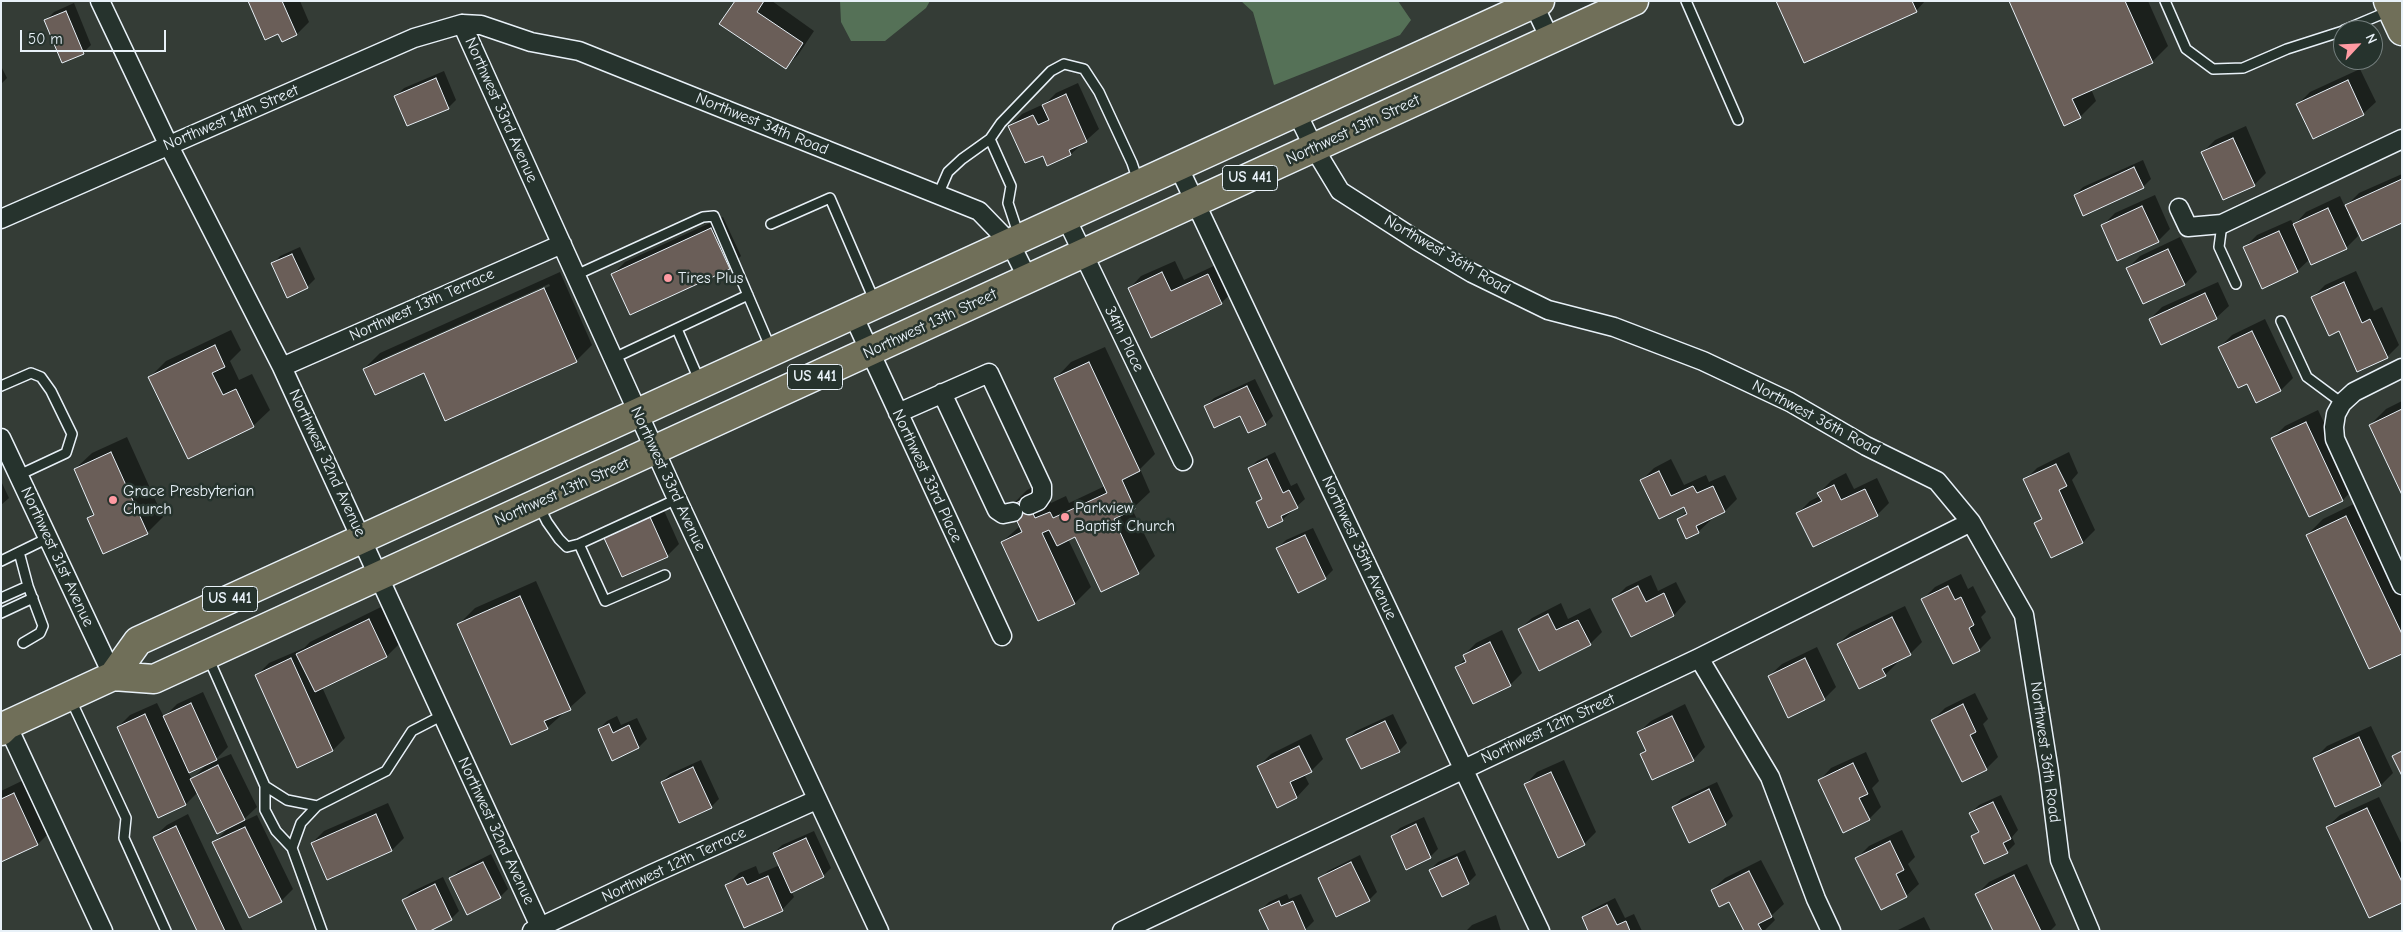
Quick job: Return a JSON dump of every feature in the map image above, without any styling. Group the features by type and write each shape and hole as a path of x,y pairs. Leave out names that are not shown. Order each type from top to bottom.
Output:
{"main road":[{"name":"Northwest 13th Street","path":"3,727 113,676 154,679 1634,1"},
{"name":"US 441","path":"113,676 138,641 638,414 1535,2"}],"street":[{"name":"Northwest 32nd Avenue","path":"100,1 168,144 282,367 443,715 538,929"},
{"path":"1535,2 1550,40"},
{"name":"Northwest 14th Street","path":"1,218 414,38 462,24"},
{"name":"Northwest 34th Road","path":"462,24 480,26 531,42 579,51 979,212 1015,241 1028,279"},
{"name":"Northwest 33rd Avenue","path":"462,24 654,450 816,800 879,931"},
{"name":"Northwest 36th Road","path":"1296,111 1314,148 1340,191 1472,273 1548,310 1614,327 1703,361 1790,402 1866,446 1937,481 1971,522 2024,615 2049,772 2060,860 2090,931"},
{"path":"2179,208 2188,227 2222,224 2402,139"},
{"name":"Northwest 35th Avenue","path":"1178,166 1540,931"},
{"name":"34th Place","path":"1066,218 1183,461"},
{"name":"Northwest 13th Terrace","path":"282,367 562,244"},
{"name":"Northwest 33rd Place","path":"864,310 869,352 1002,636"},
{"path":"2400,577 2335,439 2336,414 2342,403 2354,392 2402,368"},
{"path":"898,413 989,373 1042,486 1042,495 1038,501 1029,505"},
{"path":"942,393 998,510 1003,514 1013,512"},
{"name":"Northwest 31st Avenue","path":"1,438 113,676"},
{"name":"Northwest 12th Street","path":"1122,931 1699,658 1971,522"},
{"path":"1699,658 1770,777 1816,899 1831,931"},
{"path":"3,727 103,931"},
{"name":"Northwest 12th Terrace","path":"538,929 652,874 816,800"}],"lane":[{"path":"1686,1 1738,120"},
{"path":"2165,1 2186,49 2213,69 2243,68 2287,49 2333,34"},
{"path":"2375,20 2394,14"},
{"path":"938,195 948,172 962,159 990,140 1001,122 1051,72 1064,64 1084,68 1099,92 1132,162 1139,184"},
{"path":"990,140 1010,186 1008,203 1015,241"},
{"path":"771,224 830,198 864,310"},
{"path":"576,275 703,217 714,216 773,352"},
{"path":"2222,224 2219,247 2236,284"},
{"path":"614,358 748,295"},
{"path":"2281,321 2307,377 2342,403"},
{"path":"676,329 701,385"},
{"path":"1,386 31,373 41,377 51,391 72,434 66,453 19,475"},
{"path":"537,503 546,522 567,546 579,544 677,499"},
{"path":"1,561 48,538"},
{"path":"579,544 605,601 665,575"},
{"path":"19,552 28,586 43,626 40,633 24,643"},
{"path":"1,598 28,586"},
{"path":"1,613 33,598"},
{"path":"207,654 265,786 265,810 276,831 292,848 322,931"},
{"path":"69,696 126,818 124,838 166,931"},
{"path":"292,848 301,823 317,806 386,771 412,731 443,715"},
{"path":"265,786 287,800 317,806"}],"green space":[{"path":"840,1 930,1 926,8 885,41 851,41 841,22"},
{"path":"1241,1 1398,1 1411,20 1400,35 1274,85 1253,12"}],"building":[{"path":"248,1 282,1 297,35 282,42 278,34 265,40"},
{"path":"735,1 764,1 757,12 803,43 786,69 719,24"},
{"path":"1776,1 1912,1 1917,12 1804,63"},
{"path":"2009,1 2125,1 2153,63 2072,99 2081,118 2064,126"},
{"path":"66,11 84,54 62,63 44,20"},
{"path":"436,78 449,109 407,126 394,96"},
{"path":"2348,80 2364,115 2313,139 2296,104"},
{"path":"1066,94 1087,142 1069,150 1071,155 1047,166 1043,156 1025,163 1008,126 1033,115 1038,125 1049,120 1042,105"},
{"path":"2233,138 2255,186 2223,200 2201,152"},
{"path":"2134,167 2144,188 2083,216 2074,195"},
{"path":"2402,179 2402,223 2362,241 2345,205"},
{"path":"2142,206 2159,242 2117,261 2101,225"},
{"path":"2328,208 2347,249 2311,265 2293,224"},
{"path":"711,228 730,269 630,315 611,274"},
{"path":"2279,231 2298,272 2262,289 2243,247"},
{"path":"2168,249 2185,285 2143,304 2126,268"},
{"path":"292,254 308,288 287,298 271,263"},
{"path":"1162,272 1171,291 1208,274 1222,304 1151,338 1128,288"},
{"path":"2344,282 2362,323 2370,319 2388,358 2357,372 2339,331 2329,336 2311,297"},
{"path":"544,288 577,362 445,421 424,373 375,395 363,369"},
{"path":"2205,293 2217,319 2161,345 2149,319"},
{"path":"2252,331 2281,391 2256,403 2247,384 2238,388 2218,347"},
{"path":"215,345 225,367 212,373 223,395 236,389 254,427 188,459 148,377"},
{"path":"1089,362 1140,471 1122,480 1135,509 1114,519 1139,574 1101,592 1075,537 1057,546 1049,530 1042,533 1075,604 1038,621 1001,542 1022,532 1010,506 1026,498 1035,518 1050,512 1053,518 1107,493 1054,378"},
{"path":"1247,386 1266,425 1248,433 1240,416 1214,428 1204,406"},
{"path":"2402,409 2402,495 2369,425"},
{"path":"2306,422 2343,501 2309,517 2271,438"},
{"path":"111,452 148,534 103,554 87,518 94,515 74,469"},
{"path":"1267,459 1283,493 1289,490 1298,508 1281,516 1283,521 1268,528 1256,502 1262,499 1248,468"},
{"path":"2056,464 2067,486 2059,490 2083,543 2051,558 2034,523 2042,519 2023,479"},
{"path":"1659,471 1671,496 1693,486 1697,493 1713,486 1725,512 1696,526 1699,533 1686,539 1677,519 1687,514 1684,507 1659,519 1640,480"},
{"path":"1834,485 1841,500 1865,489 1878,516 1813,547 1796,513 1822,501 1817,493"},
{"path":"2346,516 2402,634 2402,654 2369,669 2306,535"},
{"path":"650,517 668,557 622,577 604,538"},
{"path":"1305,535 1326,579 1298,593 1276,548"},
{"path":"1638,586 1646,602 1664,593 1674,616 1631,637 1612,599"},
{"path":"1948,586 1955,600 1961,597 1974,625 1969,628 1980,651 1953,664 1921,599"},
{"path":"520,596 571,710 544,721 548,729 511,745 457,624"},
{"path":"1548,614 1556,630 1578,620 1591,645 1539,671 1518,629"},
{"path":"1892,617 1911,655 1882,669 1886,676 1859,689 1837,644"},
{"path":"369,619 387,657 315,692 296,654"},
{"path":"1490,642 1511,686 1473,704 1455,667 1466,662 1463,655"},
{"path":"291,658 333,751 297,768 255,675"},
{"path":"1805,658 1825,700 1788,718 1768,676"},
{"path":"191,703 217,760 189,773 163,716"},
{"path":"1963,704 1976,732 1970,735 1987,770 1962,782 1931,720"},
{"path":"145,714 186,805 158,818 117,727"},
{"path":"1672,716 1694,761 1652,780 1640,754 1646,751 1637,732"},
{"path":"1385,721 1400,752 1361,769 1346,739"},
{"path":"609,724 613,733 629,725 639,748 612,761 598,729"},
{"path":"2359,737 2381,786 2335,807 2313,758"},
{"path":"1299,746 1312,772 1290,782 1297,798 1277,808 1257,766"},
{"path":"2402,751 2402,776 2392,756"},
{"path":"1853,763 1868,794 1859,798 1870,820 1843,833 1818,780"},
{"path":"218,765 245,820 217,834 190,779"},
{"path":"693,767 712,808 679,823 661,782"},
{"path":"1551,772 1585,845 1558,858 1524,784"},
{"path":"1709,789 1726,825 1689,843 1672,807"},
{"path":"14,793 38,845 1,862 1,799"},
{"path":"1993,802 2011,839 2003,843 2008,853 1984,864 1971,836 1979,832 1969,813"},
{"path":"2367,808 2402,882 2402,903 2369,918 2326,827"},
{"path":"376,814 392,851 327,880 311,843"},
{"path":"1416,824 1431,858 1406,870 1391,836"},
{"path":"176,826 225,931 197,931 153,837"},
{"path":"245,827 282,902 249,918 212,842"},
{"path":"806,838 824,877 791,893 773,853"},
{"path":"1890,841 1904,870 1896,874 1907,897 1881,910 1855,858"},
{"path":"1457,857 1469,884 1442,897 1429,870"},
{"path":"483,862 501,898 467,915 449,878"},
{"path":"1351,862 1370,901 1336,917 1318,878"},
{"path":"1749,871 1772,917 1758,924 1762,931 1744,931 1729,902 1719,907 1711,890"},
{"path":"2014,875 2041,931 1993,931 1975,894"},
{"path":"768,876 783,911 744,928 725,885 743,877 747,885"},
{"path":"435,884 452,920 430,931 417,931 402,900"},
{"path":"1279,901 1281,906 1293,901 1306,931 1269,931 1259,910"},
{"path":"1607,905 1617,925 1626,921 1630,931 1588,931 1582,917"}],"place":[{"name":"Tires Plus","path":"668,278"},
{"name":"Grace Presbyterian Church","path":"113,500"},
{"name":"Parkview Baptist Church","path":"1065,517"}]}
